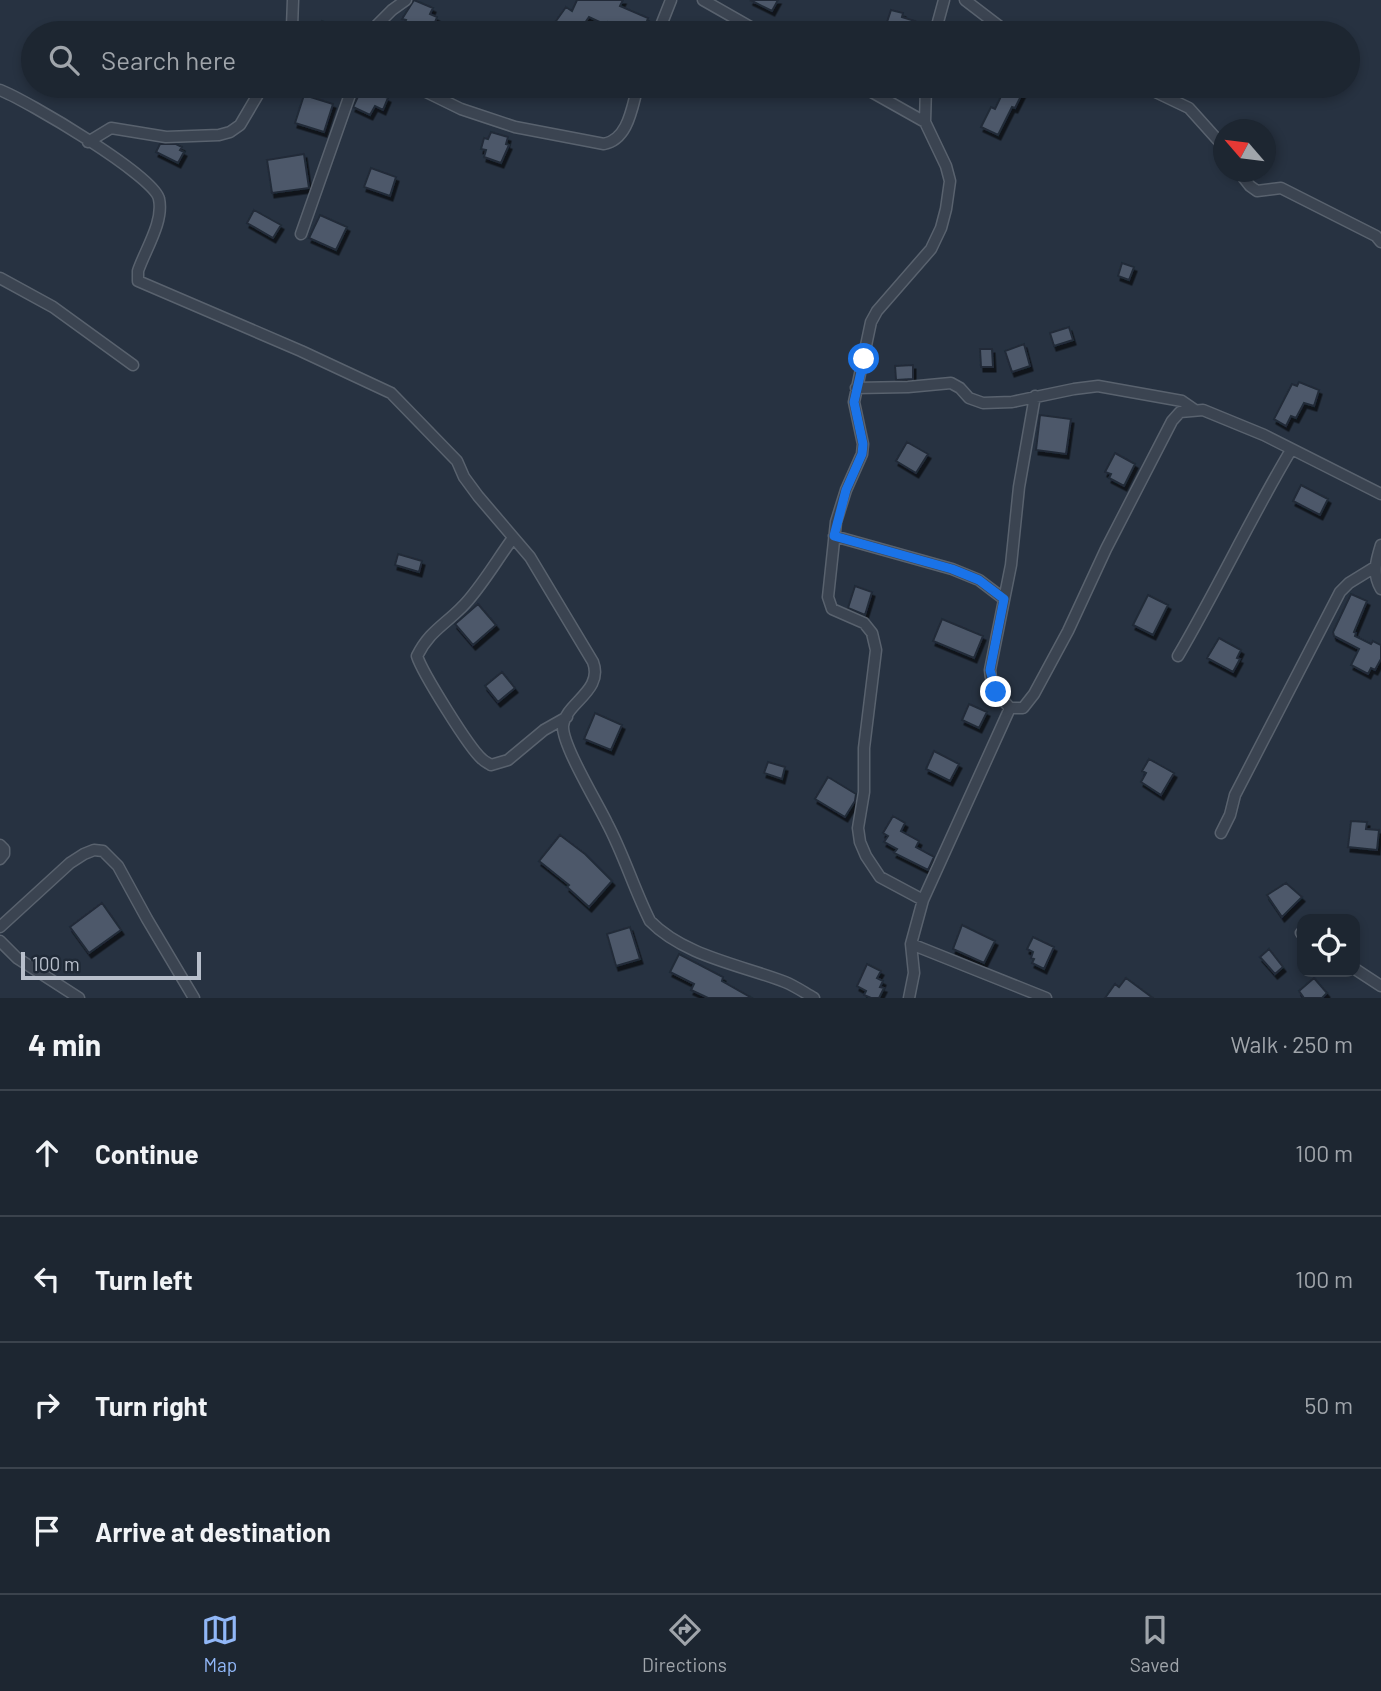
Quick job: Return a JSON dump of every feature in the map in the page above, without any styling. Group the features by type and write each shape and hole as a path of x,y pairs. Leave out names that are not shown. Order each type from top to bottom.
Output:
{"street":[{"path":"290,21 293,0"},
{"path":"381,21 406,0"},
{"path":"663,21 671,0"},
{"path":"703,0 740,21"},
{"path":"938,21 944,0"},
{"path":"965,0 992,21"},
{"path":"0,90 20,98 143,178 159,196 160,209 138,271 138,281 263,334 391,393 457,461 464,477 478,496 530,557 596,669 595,680 563,726 571,751 607,822 650,921 661,932 696,950 789,984 814,998"},
{"path":"88,142 111,128 166,137 194,137 230,132 240,125 256,98"},
{"path":"301,234 349,98"},
{"path":"436,98 515,127 604,144 622,135 634,98"},
{"path":"882,98 925,122"},
{"path":"923,900 880,877 860,842 858,828 864,792 864,748 876,650 872,633 864,624 837,612 829,605 828,597 834,536 846,490 862,454 863,444 854,402 871,322 931,249 942,228 950,181 946,166 925,122 926,98"},
{"path":"1168,98 1189,108 1213,136"},
{"path":"1246,182 1257,191 1281,188 1377,236 1381,242"},
{"path":"0,278 53,307 134,365"},
{"path":"856,388 908,387 944,382 956,385 970,398 983,403 1013,402 1098,386 1182,401 1195,410"},
{"path":"1035,396 1025,447 1011,565 990,670 996,692 1010,708 1023,708 1034,694 1069,631 1105,549 1166,429 1180,412 1203,410 1264,435 1381,494"},
{"path":"1178,656 1269,487 1292,450"},
{"path":"834,536 952,569 979,580 1004,599"},
{"path":"513,538 462,608 439,625 417,656 421,668 468,740 481,759 491,765 508,760 544,730 567,717"},
{"path":"1381,545 1375,567 1376,580 1381,589"},
{"path":"1222,834 1234,795 1340,592 1375,567"},
{"path":"909,998 914,973 911,944 923,900 1010,708"},
{"path":"0,845 4,854 0,859"},
{"path":"0,927 70,863 94,850 103,851 118,866 194,998"},
{"path":"0,941 17,958 79,998"},
{"path":"911,944 1046,998"},
{"path":"1360,972 1381,986"}],"building":[{"path":"414,0 433,8 430,14 437,17 435,21 402,19"},
{"path":"577,0 623,0 620,6 648,18 647,21 598,21 589,17 586,21 556,21 566,7 572,11"},
{"path":"750,0 778,0 772,11"},
{"path":"891,10 903,13 902,17 915,21 887,21"},
{"path":"303,98 333,104 324,132 295,123"},
{"path":"357,98 388,98 383,110 375,106 370,115 353,107"},
{"path":"1000,98 1020,98 1015,108 1012,107 998,135 981,127 991,107 995,109"},
{"path":"491,132 508,137 506,144 509,145 501,163 484,157 486,150 481,149 484,138 488,139"},
{"path":"160,144 176,144 182,147 180,150 184,152 178,163 156,152"},
{"path":"304,154 309,188 272,193 267,160"},
{"path":"371,168 396,177 390,196 364,187"},
{"path":"254,210 281,225 273,238 247,223"},
{"path":"320,215 347,227 336,250 309,238"},
{"path":"1122,263 1134,267 1129,280 1118,276"},
{"path":"1069,327 1073,340 1054,346 1050,333"},
{"path":"1024,344 1030,366 1012,372 1005,351"},
{"path":"980,349 992,349 993,367 981,367"},
{"path":"913,365 913,379 896,380 895,366"},
{"path":"1299,382 1319,390 1314,406 1304,403 1296,418 1291,416 1286,426 1274,419 1292,384 1297,386"},
{"path":"1040,415 1071,419 1066,454 1036,450"},
{"path":"907,442 928,454 916,473 896,461"},
{"path":"1115,453 1135,464 1124,486 1109,478 1111,474 1105,472"},
{"path":"1301,485 1328,499 1320,515 1293,501"},
{"path":"398,554 422,561 419,572 395,565"},
{"path":"855,586 872,592 865,615 848,608"},
{"path":"1351,594 1367,601 1354,632 1355,636 1371,644 1373,641 1381,645 1381,659 1375,670 1371,668 1368,674 1351,665 1359,649 1334,636 1333,632"},
{"path":"1148,595 1168,605 1153,635 1133,625"},
{"path":"478,604 496,625 473,645 455,624"},
{"path":"942,619 983,636 974,658 933,641"},
{"path":"1219,638 1241,650 1237,658 1240,659 1233,672 1207,658"},
{"path":"502,672 515,688 498,702 485,686"},
{"path":"969,704 987,712 979,728 962,720"},
{"path":"595,713 622,725 611,750 584,739"},
{"path":"934,751 959,764 950,781 926,769"},
{"path":"1149,759 1174,773 1161,795 1141,782 1146,773 1142,771"},
{"path":"768,762 785,767 782,779 764,773"},
{"path":"828,777 856,794 855,801 845,817 815,799"},
{"path":"893,816 905,823 901,831 919,841 916,847 934,857 928,870 894,853 897,849 884,842 888,836 883,833"},
{"path":"1351,821 1367,822 1366,829 1379,830 1377,850 1348,847"},
{"path":"560,835 585,854 612,881 589,907 567,887 569,885 539,861"},
{"path":"1286,883 1302,897 1282,917 1267,895"},
{"path":"102,903 121,930 89,953 70,927"},
{"path":"962,925 995,941 984,963 953,949"},
{"path":"630,927 640,959 616,966 607,934"},
{"path":"1033,937 1054,947 1044,969 1032,963 1033,952 1027,949"},
{"path":"1269,949 1283,967 1275,974 1260,957"},
{"path":"679,954 723,977 722,981 752,998 708,998 691,990 694,984 670,972"},
{"path":"867,964 881,971 877,978 883,981 880,987 884,988 879,998 864,995 866,991 857,986"},
{"path":"1126,978 1153,998 1105,998 1115,984 1119,987"},
{"path":"1314,978 1327,993 1322,998 1304,998 1299,991"}],"route":[{"path":"864,359 854,402 863,444 862,454 846,490 834,536 952,569 979,580 1004,599 990,670 990,679 996,692"}]}
